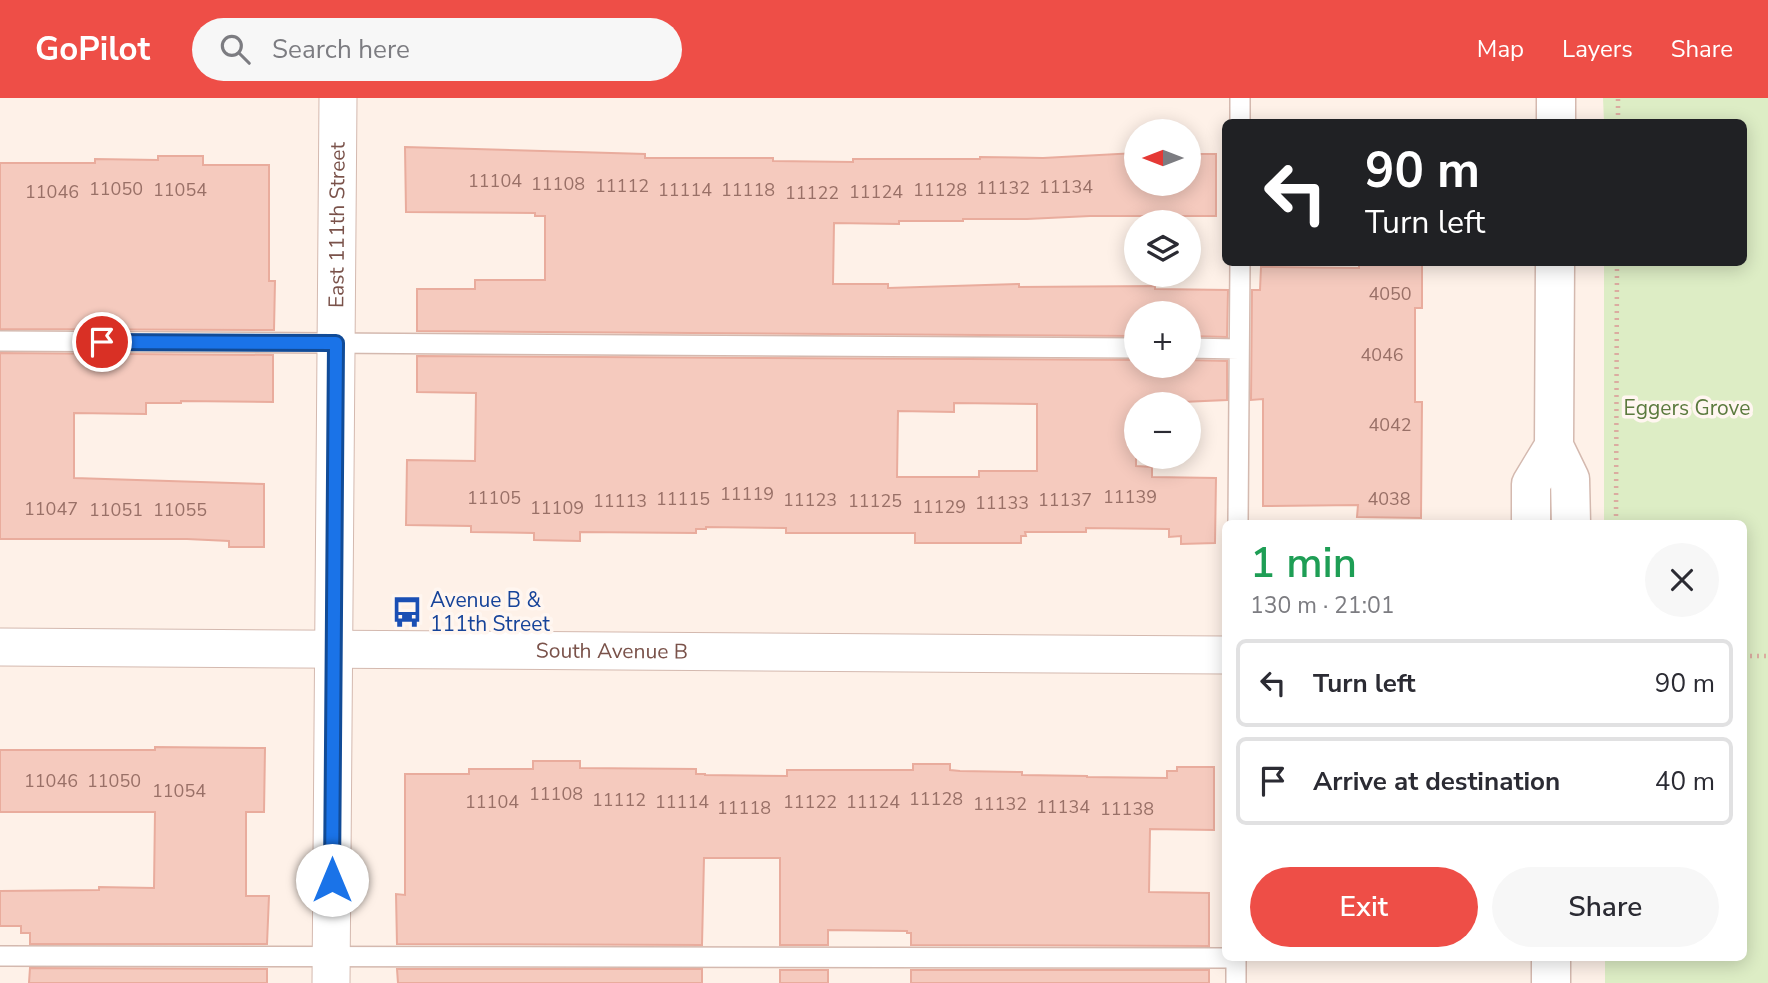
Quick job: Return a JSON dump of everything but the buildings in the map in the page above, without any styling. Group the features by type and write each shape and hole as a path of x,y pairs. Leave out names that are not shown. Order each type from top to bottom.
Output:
{"street":[{"name":"East 111th Street","path":"331,970 338,98"},
{"path":"1556,98 1556,119"},
{"path":"1555,266 1554,446 1570,479 1571,520"},
{"path":"1531,520 1531,484 1554,446"},
{"name":"South Avenue B","path":"0,647 1222,655"},
{"path":"1551,983 1552,961"}],"lane":[{"path":"1240,98 1240,119"},
{"path":"1238,520 1240,266"},
{"path":"0,341 1124,348"},
{"path":"1201,348 1239,349"},
{"path":"0,956 331,970 1222,958"},
{"path":"1236,961 1236,983"}],"path":[{"path":"1618,98 1618,119"},
{"path":"1616,520 1617,266"},
{"path":"1747,656 1768,656"}],"green space":[{"name":"Eggers Grove","path":"1603,98 1768,98 1768,983 1605,983 1605,961 1747,961 1747,520 1604,520 1604,266 1747,266 1747,119 1604,119"}],"place":[{"name":"Avenue B & 111th Street","path":"407,612"}],"route":[{"path":"102,342 336,343 332,880"}]}
